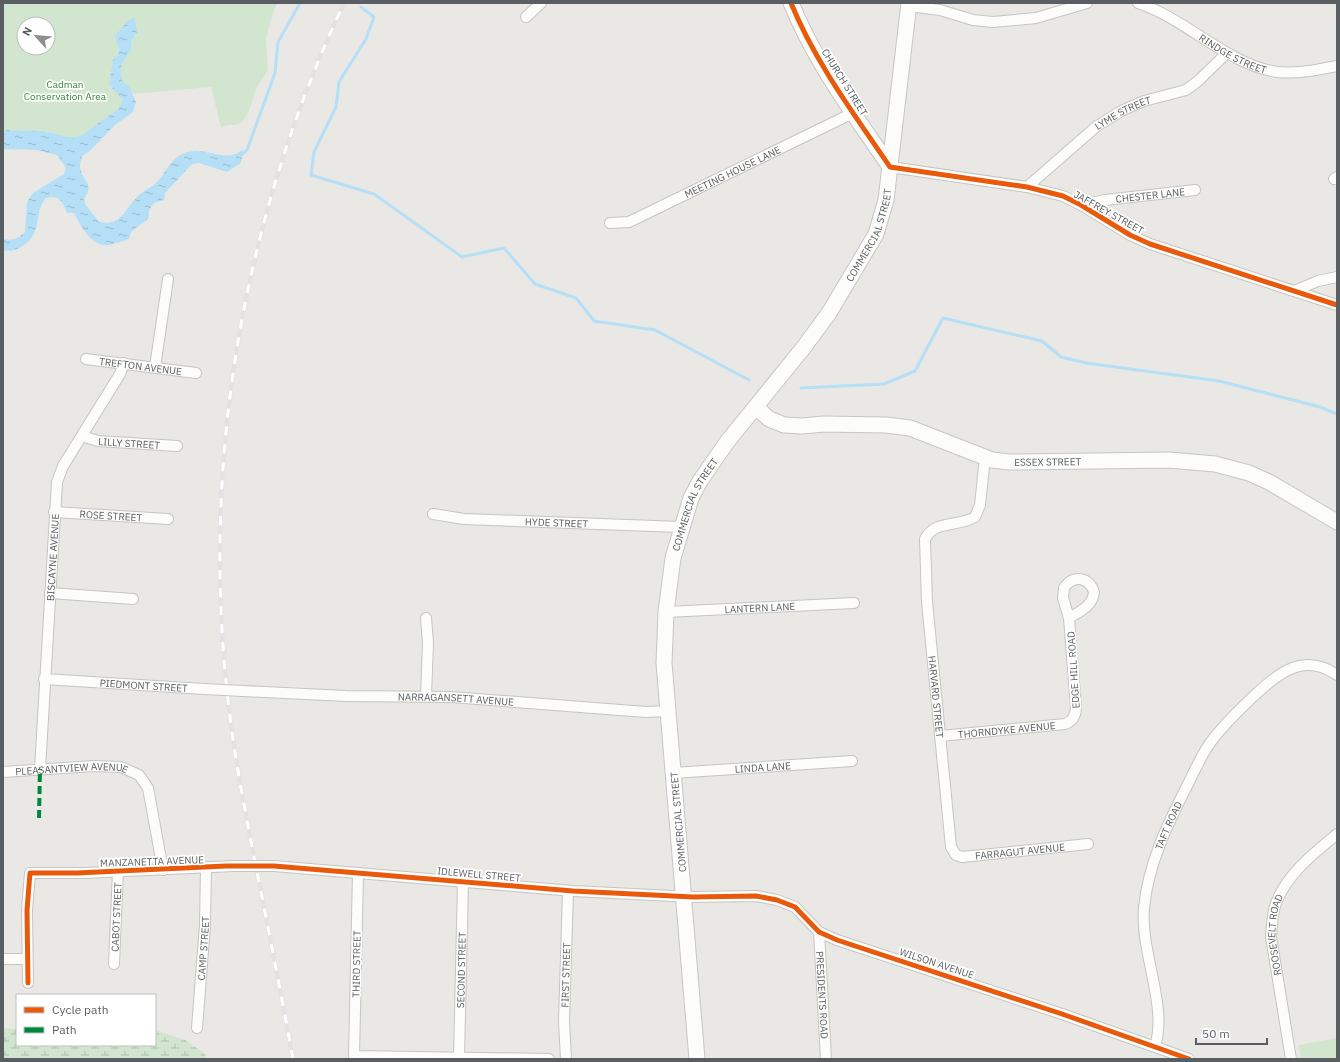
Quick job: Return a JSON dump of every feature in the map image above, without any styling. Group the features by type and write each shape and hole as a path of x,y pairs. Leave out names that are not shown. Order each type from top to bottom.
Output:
{"main road":[{"name":"CHURCH STREET","path":"791,3 815,51 853,113 890,167"},
{"name":"COMMERCIAL STREET","path":"697,1059 664,663 666,612 673,558 681,527 691,498 700,480 727,442 804,347 829,312 876,234 886,200 909,4"},
{"name":"ESSEX STREET","path":"756,407 769,419 784,425 886,425 910,428 992,460 1021,463 1169,460 1215,464 1249,473 1270,482 1337,522"}],"street":[{"path":"526,17 541,3"},
{"path":"909,4 940,10 973,20 993,22 1036,18 1087,3"},
{"name":"RINDGE STREET","path":"1138,3 1177,20 1227,53 1257,66 1276,72 1297,73 1337,66"},
{"name":"LYME STREET","path":"1027,187 1097,126 1123,110 1144,101 1186,90 1198,81 1227,53"},
{"name":"MEETING HOUSE LANE","path":"610,223 630,222 853,113"},
{"name":"JAFFREY STREET","path":"890,167 1027,187 1063,196 1081,205 1130,235 1150,244 1337,305"},
{"name":"CHESTER LANE","path":"1081,205 1106,200 1195,190"},
{"path":"1294,291 1318,280 1337,277"},
{"path":"155,367 168,279"},
{"name":"TREFTON AVENUE","path":"86,359 196,373"},
{"name":"BISCAYNE AVENUE","path":"40,769 54,512 58,477 120,374 124,363"},
{"name":"LILLY STREET","path":"82,436 103,441 177,446"},
{"name":"HARVARD STREET","path":"954,854 950,843 940,736 925,572 925,539 928,533 935,528 959,524 975,517 980,505 985,457"},
{"name":"ROSE STREET","path":"54,512 168,519"},
{"name":"HYDE STREET","path":"433,514 472,519 681,527"},
{"path":"50,593 133,599"},
{"name":"LANTERN LANE","path":"666,612 854,603"},
{"path":"426,618 428,643 426,696"},
{"name":"EDGE HILL ROAD","path":"1069,618 1076,707 1076,712 1072,720"},
{"name":"TAFT ROAD","path":"1155,1046 1158,1036 1159,1017 1144,930 1144,910 1147,888 1167,826 1197,765 1212,740 1232,716 1272,680 1292,668 1313,666 1326,669 1337,675"},
{"name":"PIEDMONT STREET","path":"44,679 243,691"},
{"name":"NARRAGANSETT AVENUE","path":"243,691 346,696 426,696 646,712 668,711"},
{"name":"THORNDYKE AVENUE","path":"940,736 1065,724 1072,720"},
{"name":"LINDA LANE","path":"673,773 852,761"},
{"name":"PLEASANTVIEW AVENUE","path":"3,772 115,766 130,770 139,775 146,784 149,793 163,870"},
{"name":"ROOSEVELT ROAD","path":"1291,1059 1271,937 1272,921 1276,903 1283,889 1300,866 1337,834"},
{"name":"FARRAGUT AVENUE","path":"954,854 962,857 1088,844"},
{"name":"MANZANETTA AVENUE","path":"27,959 30,873 77,873 234,866 274,866"},
{"name":"IDLEWELL STREET","path":"274,866 568,891 684,897"},
{"name":"CAMP STREET","path":"197,1028 205,909 206,868"},
{"name":"CABOT STREET","path":"114,964 118,871"},
{"name":"THIRD STREET","path":"358,873 354,1056 459,1058"},
{"name":"SECOND STREET","path":"459,1058 463,881"},
{"name":"FIRST STREET","path":"566,1059 564,1021 568,891"},
{"name":"WILSON AVENUE","path":"684,897 756,896 777,900 795,907 819,932 837,940 1155,1046 1189,1059"},
{"name":"PRESIDENTS ROAD","path":"819,932 826,1059"},
{"path":"3,959 27,959 28,983"},
{"path":"459,1058 549,1059"}],"green space":[{"name":"Cadman Conservation Area","path":"3,3 278,3 274,10 266,38 268,70 256,89 250,108 243,122 235,125 227,125 221,128 211,87 132,94 129,86 122,82 121,66 132,48 131,42 137,32 115,36 119,50 119,94 124,100 119,108 82,135 73,138 43,131 3,130"},
{"path":"3,1028 13,1029 16,1028 16,1046 156,1046 156,1030 185,1040 206,1056 204,1059 3,1059"},
{"path":"1337,1038 1337,1059 1301,1059 1299,1045"}],"water":[{"path":"135,18 137,32 131,42 132,48 121,66 122,81 129,86 136,102 133,112 115,125 90,151 82,156 80,166 81,171 89,189 84,199 85,204 99,222 113,222 122,215 139,195 156,183 177,157 196,151 228,155 236,154 243,149 241,163 227,172 199,163 192,164 165,193 164,200 154,203 149,210 149,218 131,232 129,239 111,245 96,243 87,235 74,213 67,213 60,200 54,197 46,198 40,210 36,229 30,240 24,245 11,251 3,250 3,239 15,239 25,232 27,202 33,193 64,174 66,168 57,155 37,150 3,149 3,130 43,131 73,138 82,135 119,108 123,100 109,85 113,59 118,55 119,50 115,36 129,19"}],"waterway":[{"path":"241,155 247,150 275,73 278,42 300,3"},
{"path":"361,7 374,17 366,39 339,82 336,107 314,152 311,175 374,194 462,257 504,248 535,284 576,298 594,321 655,330 749,380"},
{"path":"801,388 884,384 915,371 943,318 1042,341 1061,357 1086,363 1219,381 1320,407 1337,414"}],"railway":[{"path":"293,1059 232,735 222,626 220,534 225,443 236,352 254,262 278,174 308,87 344,3"}],"marked path":[{"path":"39,818 40,769"}],"cycle path":[{"path":"791,3 823,67 890,167 1027,187 1063,196 1081,205 1130,235 1150,244 1337,305"},
{"path":"28,983 27,910 30,873 77,873 226,866 274,866 573,891 693,897 756,896 777,900 795,907 819,932 837,940 1062,1014 1189,1059"}]}
